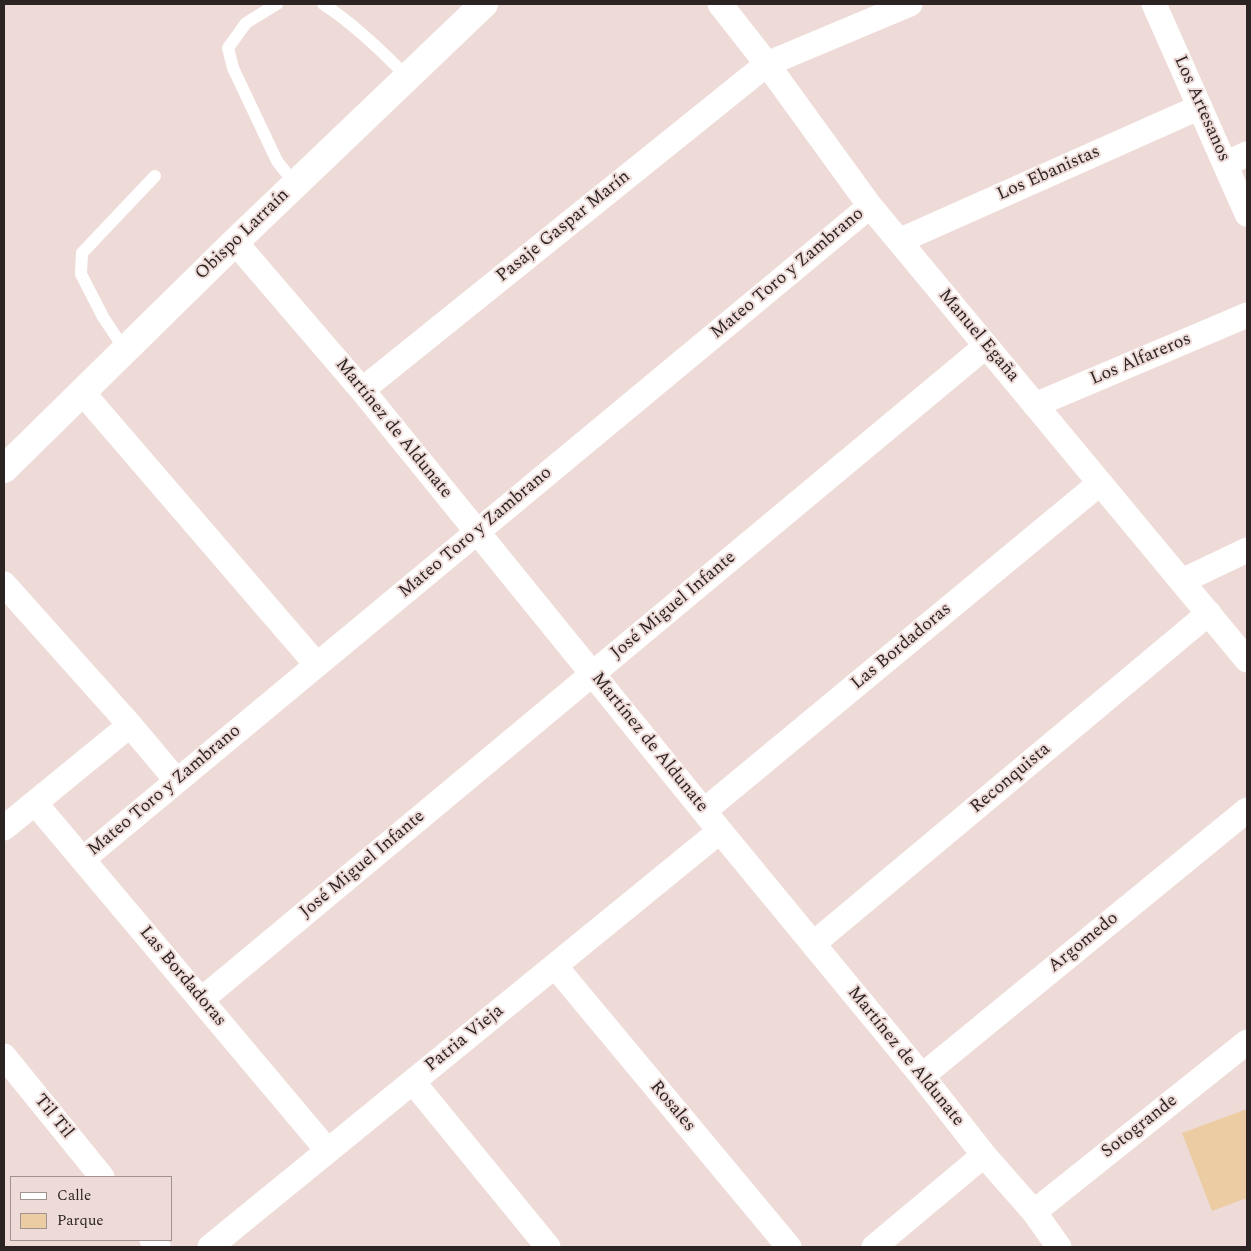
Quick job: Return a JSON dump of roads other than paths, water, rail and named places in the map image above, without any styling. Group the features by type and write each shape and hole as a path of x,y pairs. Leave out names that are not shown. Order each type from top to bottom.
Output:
{"street":[{"name":"Obispo Larraín","path":"4,468 235,242 484,4"},
{"name":"Manuel Egaña","path":"720,4 767,64 870,206 1247,660"},
{"name":"Pasaje Gaspar Marín","path":"362,390 767,64 910,4"},
{"name":"Los Artesanos","path":"1154,4 1247,214"},
{"name":"Los Ebanistas","path":"899,241 1200,107"},
{"path":"1225,164 1247,154"},
{"name":"Mateo Toro y Zambrano","path":"83,859 870,206"},
{"name":"Martínez de Aldunate","path":"235,242 362,390 720,832 922,1076 984,1155 1034,1212 1059,1247"},
{"name":"Los Alfareros","path":"1035,405 1247,315"},
{"name":"José Miguel Infante","path":"201,1000 986,346"},
{"path":"82,392 317,665"},
{"name":"Las Bordadoras","path":"704,811 1100,483"},
{"path":"1182,581 1247,550"},
{"path":"4,584 130,724 177,781"},
{"name":"Reconquista","path":"813,944 1209,613"},
{"path":"4,828 130,724"},
{"name":"Las Bordadoras","path":"35,802 328,1151"},
{"name":"Argomedo","path":"922,1076 1247,810"},
{"name":"Patria Vieja","path":"210,1247 720,832"},
{"name":"Rosales","path":"555,966 789,1247"},
{"name":"Sotogrande","path":"1034,1212 1247,1042"},
{"name":"Til Til","path":"4,1056 101,1176"},
{"path":"412,1082 548,1247"},
{"path":"874,1247 984,1155"}],"lane":[{"path":"277,4 246,23 228,48 233,68 277,161 296,184"},
{"path":"323,4 342,16 407,77"},
{"path":"125,350 104,317 81,274 82,253 155,176"}]}
